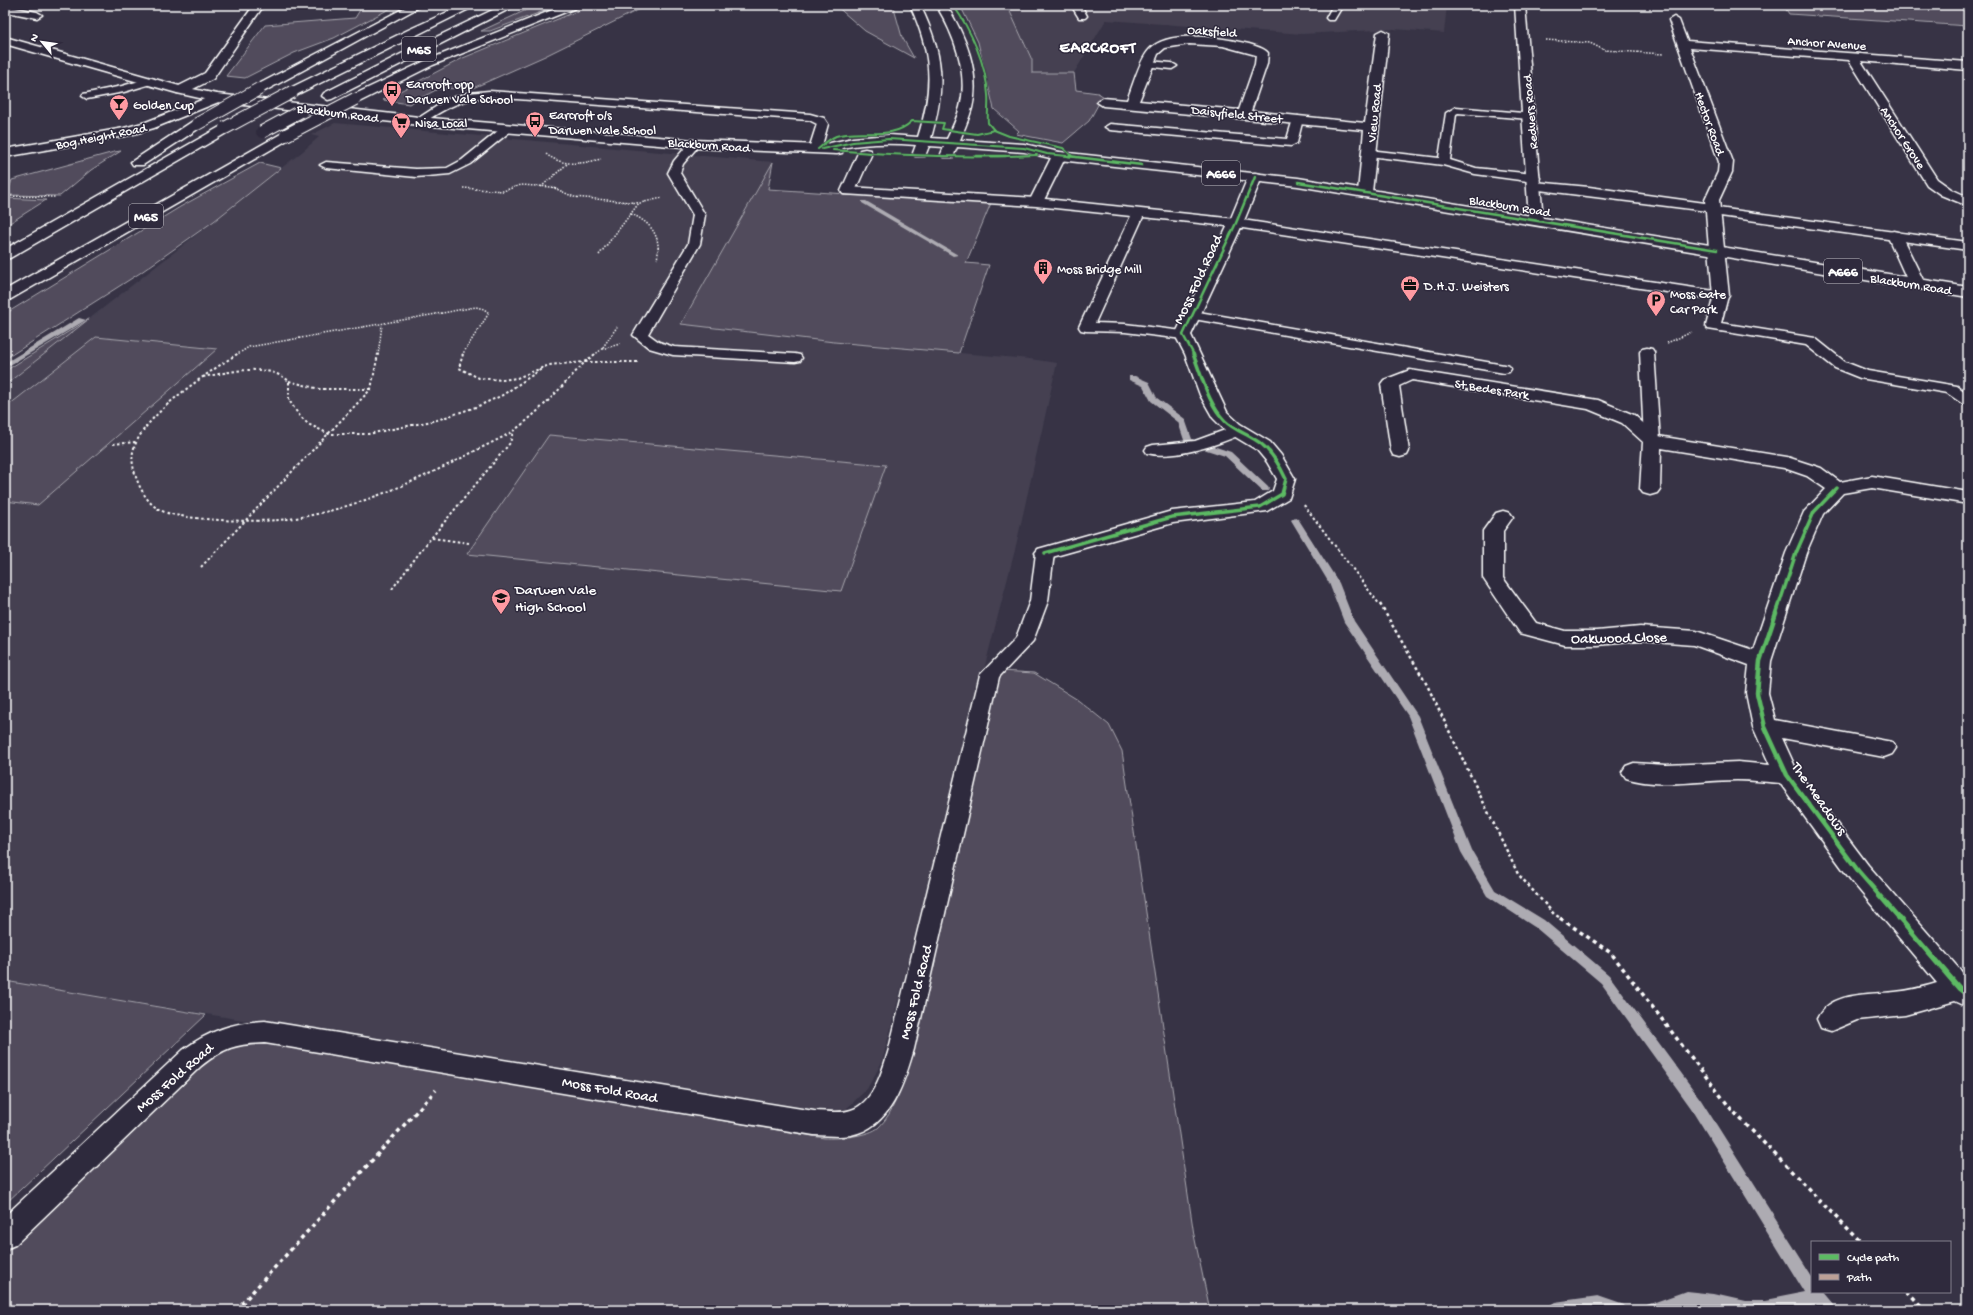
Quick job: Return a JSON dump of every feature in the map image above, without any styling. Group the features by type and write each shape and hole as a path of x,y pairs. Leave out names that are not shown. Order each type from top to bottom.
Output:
{"main road":[{"path":"181,90 209,76 259,5"},
{"path":"5,247 197,124 259,89 418,5"},
{"name":"M65","path":"5,255 225,128 292,92 412,32 472,5"},
{"name":"M65","path":"248,140 328,96 417,50 512,5"},
{"name":"M65","path":"5,296 286,135 354,99 429,63 574,5"},
{"path":"915,5 927,28 933,49 936,78 930,122 920,154"},
{"path":"941,5 948,15 960,42 969,88 966,107 950,149"},
{"name":"Redvers Road","path":"1520,5 1536,220"},
{"path":"9,8 37,15"},
{"name":"Hector Road","path":"1674,20 1726,162 1725,172 1712,200 1721,296"},
{"name":"View Road","path":"1365,192 1371,127 1383,33"},
{"name":"Blackburn Road","path":"5,40 181,90 217,98 419,121 694,144 819,149 865,153 920,154 950,149 1024,148 1053,155 1255,177 1365,192 1968,292"},
{"name":"Oaksfield","path":"1132,104 1153,52 1172,42 1186,40 1236,45 1253,48 1262,53 1261,64 1244,114"},
{"name":"Anchor Avenue","path":"1685,50 1853,58 1968,66"},
{"name":"Anchor Grove","path":"1853,58 1932,182 1946,192 1968,202"},
{"name":"Bog Height Road","path":"5,153 125,132 150,125 217,98"},
{"name":"Daisyfield Street","path":"1103,102 1371,127"},
{"path":"966,107 973,122 984,132 1024,148"},
{"path":"889,139 907,133 930,122"},
{"name":"Blackburn Road","path":"819,149 853,142 889,139 924,140 950,149 994,157 1053,155"},
{"path":"848,191 865,153"},
{"path":"1036,202 1053,155"},
{"name":"Moss Fold Road","path":"1045,553 1172,517 1260,507 1282,494 1286,479 1279,464 1259,442 1236,431 1220,415 1204,384 1193,350 1183,336 1236,224 1255,177"},
{"name":"M65","path":"5,286 182,179"},
{"path":"1894,235 1917,284"},
{"name":"St Bedes Park","path":"1400,451 1390,384 1410,375 1592,404 1628,419 1652,440"},
{"path":"1650,489 1652,440 1787,463 1814,472 1837,488 1872,482 1968,498"},
{"name":"The Meadows","path":"1837,488 1814,512 1796,553 1760,662 1757,693 1765,727 1787,775 1859,872 1963,992"},
{"name":"Oakwood Close","path":"1503,517 1493,531 1493,578 1528,628 1565,638 1597,638 1640,634 1696,638 1760,662"},
{"path":"1765,727 1884,748"},
{"path":"1634,772 1666,774 1738,771 1787,775"},
{"path":"1831,1019 1839,1013 1862,1006 1904,1004 1963,992"}],"lane":[{"path":"1076,5 1082,16"},
{"path":"1331,18 1338,5"},
{"path":"1148,64 1172,66"},
{"path":"87,96 124,89 150,81"},
{"path":"419,121 450,101 475,94 489,94 810,117 820,120 823,124 819,149"},
{"path":"1444,162 1451,113 1456,110 1529,116"},
{"path":"1110,127 1291,143 1298,119"},
{"path":"326,165 416,172 450,171 458,167 508,128"},
{"path":"694,144 678,163 674,173 685,194 699,215 694,244 640,335 654,345 673,351 795,358"},
{"path":"1369,153 1444,162 1475,172 1589,191 1968,246"},
{"path":"848,191 1036,202 1139,212 1236,224 1721,296 1713,326 1810,341 1840,366 1865,375 1952,389 1968,401"},
{"path":"1139,212 1086,327 1125,328 1183,336"},
{"path":"1193,315 1504,369"},
{"path":"1647,352 1652,440"},
{"path":"1153,450 1188,448 1217,440 1236,431"},
{"name":"Moss Fold Road","path":"5,1234 192,1058 221,1038 238,1033 265,1032 814,1123 854,1122 868,1116 877,1105 897,1065 990,675 1024,641 1039,601 1045,553"}],"path":[{"path":"1522,38 1590,43 1604,50 1685,50"},
{"path":"541,187 568,164"},
{"path":"439,172 432,182 441,187 503,191 521,185 552,187 574,197 640,203 685,194"},
{"path":"5,196 55,197"},
{"path":"599,255 640,203"},
{"path":"631,214 645,220 652,229 658,246 656,261"},
{"path":"617,326 601,350 586,361 548,400 513,431 446,466 381,494 326,511 280,520 246,521 185,517 160,510 147,498 139,486 132,462 136,442 144,429 156,415 201,377 249,347 382,325 476,307 484,309 490,313 463,353 459,368 482,379 497,381 517,378 547,366 586,361 645,362"},
{"path":"201,567 329,434 371,388 375,374 382,325"},
{"path":"1647,352 1700,328 1713,326"},
{"path":"289,381 289,400 298,414 308,424 329,434 368,434 437,420 476,407 501,396 547,366"},
{"path":"201,377 240,371 262,371 276,372 299,386 315,389 371,388"},
{"path":"392,589 510,443 513,431"},
{"path":"113,444 136,442"},
{"path":"1282,494 1304,504 1380,604 1427,685 1518,874 1554,914 1611,953 1731,1109 1859,1241"},
{"path":"432,538 469,543"},
{"path":"236,1310 460,1064"},
{"path":"1909,1293 1925,1310"}],"shaded area":[{"path":"363,5 397,5 334,38 294,53 245,78 226,76 265,25 355,18"},
{"path":"537,5 560,5 490,31 481,31"},
{"path":"592,5 648,5 545,56 473,88 438,89 409,104 383,100 463,58"},
{"path":"835,5 893,5 902,37 914,58 865,31"},
{"path":"960,5 1007,5 1032,60 1032,73 1074,73 1076,90 1098,93 1109,100 1099,103 1089,121 1063,143 1016,134 1019,131 994,109 978,42"},
{"path":"1007,5 1447,5 1444,33 1394,29 1303,34 1106,20 1074,73 1032,73 1032,60"},
{"path":"1783,5 1968,5 1968,26 1789,14"},
{"name":"Darwen Vale High School","path":"335,123 773,162 681,324 834,342 1030,359 1057,363 1015,550 882,1062 867,1089 844,1111 822,1115 5,981 5,385 319,137 311,135"},
{"path":"121,151 91,170 60,196 7,195 12,180"},
{"path":"773,162 768,189 991,203 966,263 989,265 959,353 834,342 681,324"},
{"path":"260,163 281,168 214,221 140,273 5,359 5,314 180,207"},
{"path":"5,198 46,200 5,226"},
{"path":"89,319 5,385 5,371"},
{"path":"96,337 217,349 38,505 5,501 5,408"},
{"path":"549,435 886,465 841,591 467,554"},
{"path":"1001,671 1034,673 1078,700 1109,725 1122,751 1194,1235 1210,1310 5,1310 5,1254 210,1059 236,1044 267,1044 307,1049 824,1138 861,1135 875,1130 889,1115 906,1071 996,679"},
{"path":"5,981 206,1015 5,1204"}],"waterway":[{"path":"864,202 955,255"},
{"path":"5,366 82,320"},
{"path":"1132,378 1146,384 1154,399 1182,421 1188,441 1228,454 1265,489"},
{"path":"1295,520 1334,583 1349,622 1413,716 1467,852 1491,893 1540,924 1605,979 1696,1104 1811,1288"},
{"path":"1814,1293 1829,1310"},
{"path":"1652,1310 1686,1299 1714,1302 1745,1309 1764,1309 1817,1298"},
{"path":"1555,1310 1598,1304 1619,1310"}],"cycle path":[{"path":"953,5 971,35 984,73 988,95 988,123 994,130 1009,136 1063,148 1073,157"},
{"path":"818,149 829,140 837,136 893,132 906,127 912,121 944,123 942,129 977,134 994,130"},
{"path":"822,149 853,142 889,139 1024,148 1047,154 1142,165"},
{"path":"833,150 865,153 994,157 1037,155"},
{"path":"1045,553 1172,517 1260,507 1282,494 1286,479 1278,464 1259,442 1228,425 1219,414 1209,395 1193,354 1183,335 1236,223 1255,177"},
{"path":"1298,182 1717,250"},
{"path":"1837,488 1814,512 1796,553 1760,661 1757,693 1765,727 1787,775 1859,872 1959,988 1968,995"}],"place":[{"name":"Earcroft opp Darwen Vale School","path":"392,107"},
{"name":"Golden Cup","path":"119,121"},
{"name":"Earcroft o/s Darwen Vale School","path":"535,138"},
{"name":"Nisa Local","path":"401,139"},
{"name":"Moss Bridge Mill","path":"1043,285"},
{"name":"D.H.J. Weisters","path":"1410,302"},
{"name":"Moss Gate Car Park","path":"1656,317"},
{"name":"Darwen Vale High School","path":"501,615"}],"district":[{"name":"EARCROFT","path":"1098,46"}]}
